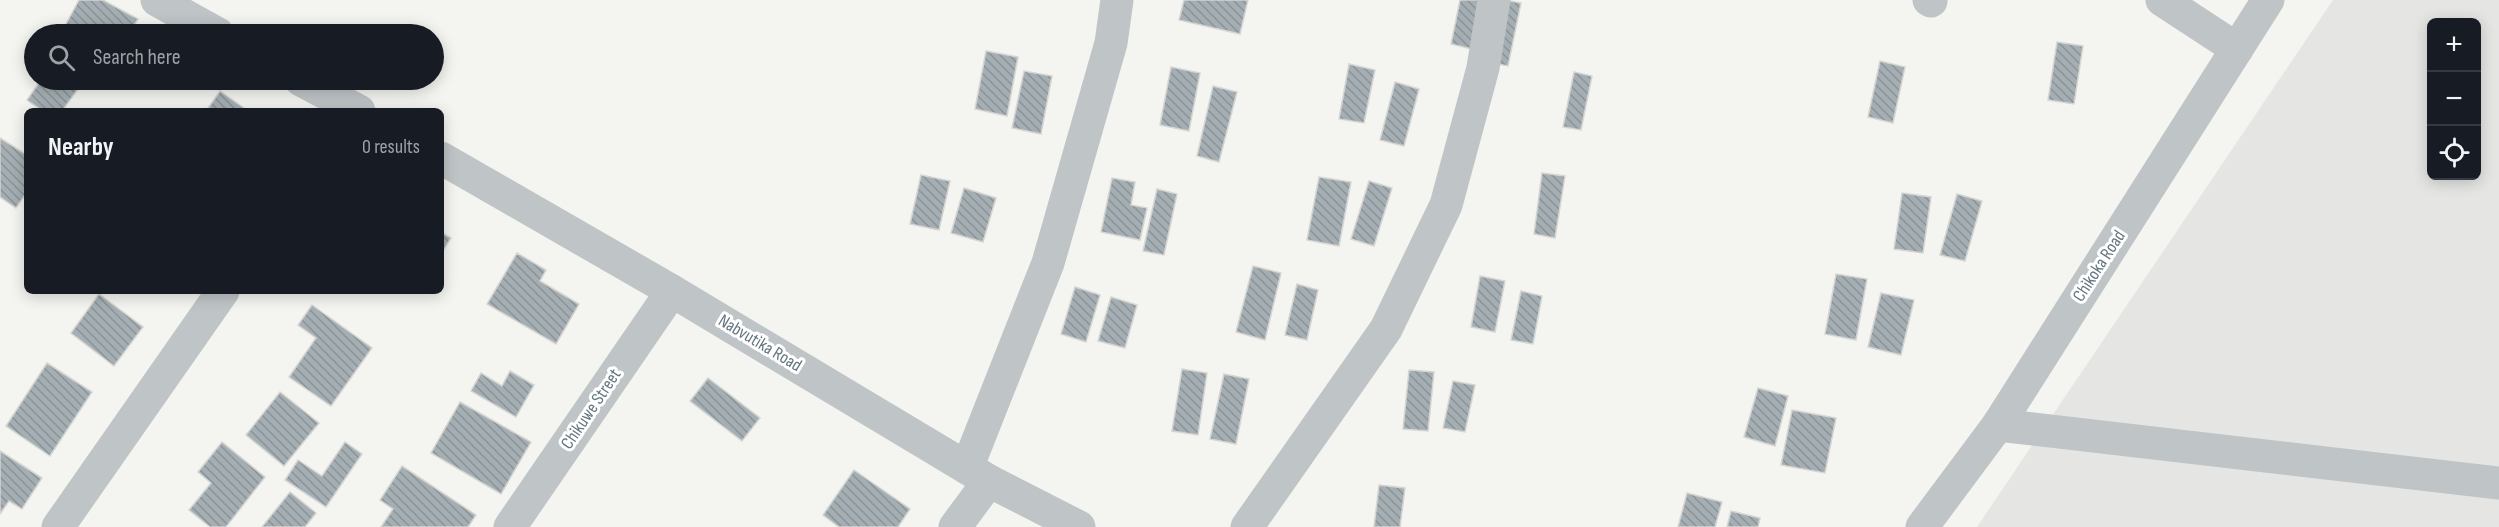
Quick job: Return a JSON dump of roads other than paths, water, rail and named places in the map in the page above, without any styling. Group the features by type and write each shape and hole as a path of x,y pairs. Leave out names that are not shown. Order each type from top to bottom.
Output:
{"street":[{"path":"157,0 201,24"},
{"path":"956,527 978,474 1048,263 1111,43 1117,0"},
{"path":"1247,527 1386,329 1446,205 1483,68 1494,0"},
{"path":"2162,0 2237,49"},
{"name":"Chikoka Road","path":"1922,527 1998,425 2268,0"},
{"path":"319,90 351,108"},
{"name":"Nabvutika Road","path":"444,160 672,291 978,474 1080,527"},
{"name":"Chikuwe Street","path":"510,527 672,291"},
{"path":"58,527 222,294"},
{"path":"1998,425 2499,483"}]}
